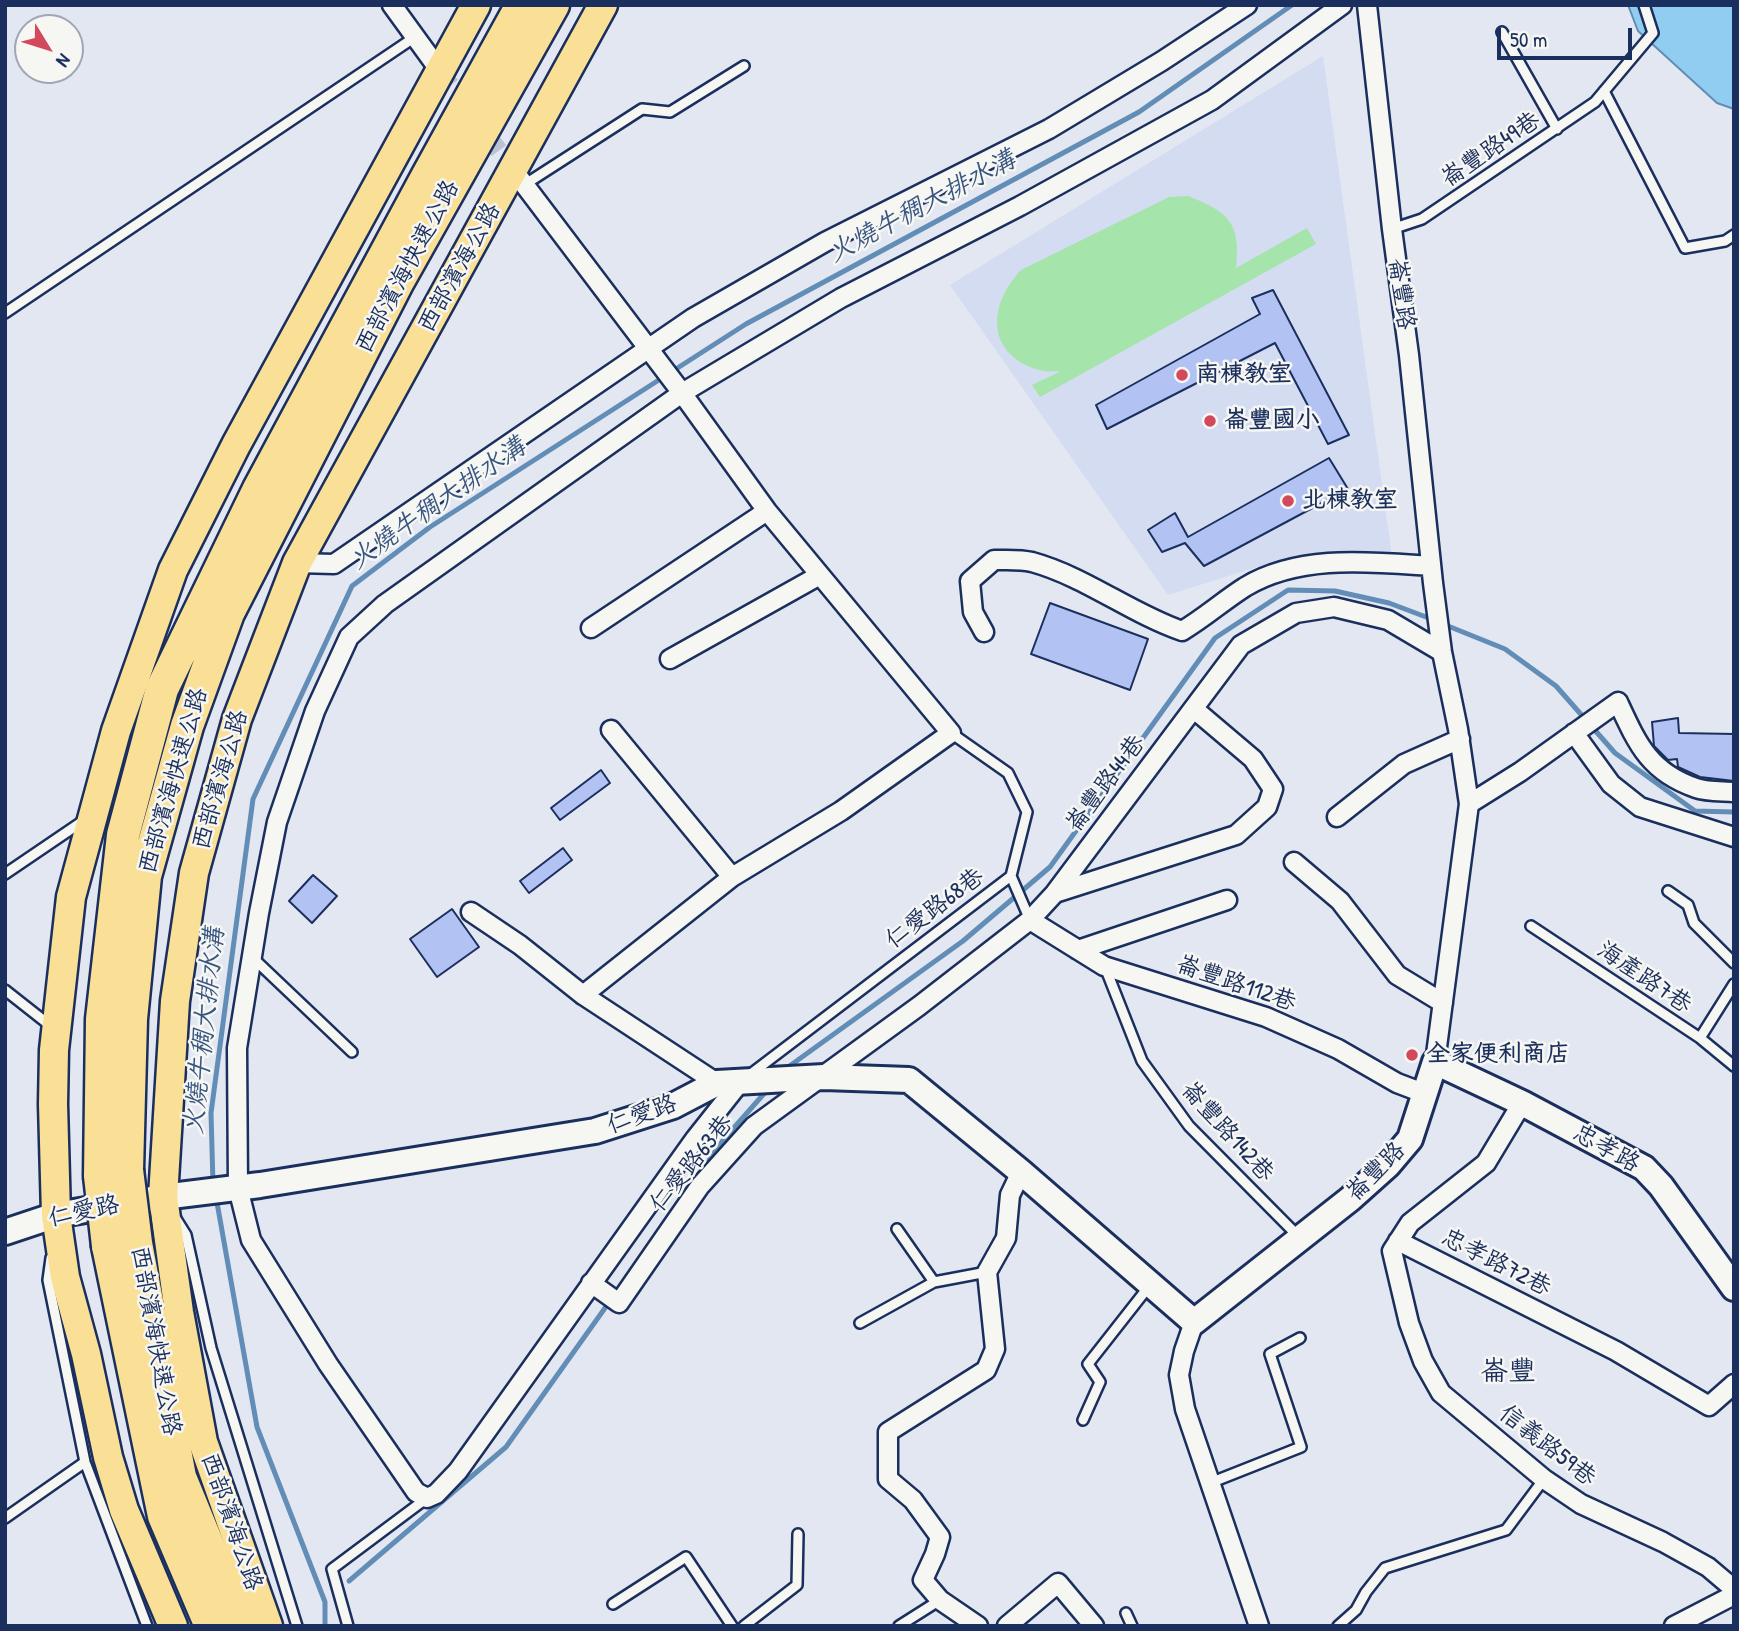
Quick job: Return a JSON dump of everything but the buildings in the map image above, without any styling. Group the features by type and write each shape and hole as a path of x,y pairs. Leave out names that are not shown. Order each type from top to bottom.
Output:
{"highway":[{"name":"西部濱海快速公路","path":"211,1626 164,1516 122,1244 114,1173 102,1019 123,835 162,689 259,489 523,5"},
{"name":"西部濱海快速公路","path":"114,1173 145,876 187,726 228,613 397,283 553,5"},
{"name":"西部濱海快速公路","path":"122,1244 180,1477 241,1626"}],"main road":[{"path":"173,1626 124,1510 108,1457 86,1354 65,1277 56,1215 53,1104 56,1030 71,897 116,731 173,570 236,445 476,5"},
{"name":"西部濱海公路","path":"268,1626 203,1441 179,1312 163,1197 175,1001 194,873 237,719 297,563 519,178 603,5"}],"street":[{"path":"392,5 440,71"},
{"path":"297,563 334,564 480,467 693,318 825,242 1049,129 1162,61 1247,5"},
{"path":"471,912 520,945 583,995 729,1082 695,1139 458,1471 436,1494 427,1498 416,1492 328,1364 251,1240 238,1188 237,1048 277,822 315,711 349,637 385,604 682,393 841,298 1020,206 1212,100 1342,5"},
{"name":"崙豐路","path":"1194,1322 1350,1199 1388,1165 1410,1139 1435,1062 1443,1003 1469,804 1432,575 1367,5"},
{"path":"519,178 682,393 767,511 951,733 841,811 732,877 583,995"},
{"path":"591,628 767,511"},
{"path":"984,632 973,612 971,581 993,560 1030,562 1071,576 1153,621 1182,631 1246,587 1295,566 1366,561 1432,575"},
{"path":"670,659 820,575"},
{"name":"崙豐路44巷","path":"824,1077 1030,920 1055,893 1241,645 1296,613 1334,607 1388,620 1442,646"},
{"path":"1469,804 1520,772 1618,702 1640,749 1668,776 1698,789 1734,792"},
{"path":"1055,893 1236,835 1267,807 1273,789 1253,759 1194,709"},
{"path":"611,730 732,877"},
{"path":"1574,733 1611,783 1640,807 1734,837"},
{"path":"1337,817 1404,764 1460,739"},
{"path":"1294,862 1340,901 1397,975 1443,1003"},
{"path":"1078,950 1227,900"},
{"name":"崙豐路112巷","path":"1030,920 1104,966 1266,1017 1338,1049 1397,1083 1426,1094"},
{"name":"忠孝路","path":"1435,1062 1522,1103 1644,1168 1661,1186 1733,1286"},
{"name":"仁愛路","path":"5,1232 56,1215 595,1131 673,1106 729,1082 824,1077 909,1080 1021,1172 1194,1322"},
{"name":"仁愛路63巷","path":"591,1283 620,1303 700,1186 754,1126 824,1077"},
{"name":"忠孝路72巷","path":"1522,1103 1486,1163 1410,1223 1398,1241 1616,1351 1709,1406 1734,1384"},
{"path":"978,1626 940,1600 923,1580 940,1537 913,1500 888,1479 888,1432 986,1370 995,1349 987,1272 1006,1238 1010,1195 1021,1172"},
{"name":"信義路59巷","path":"1398,1241 1392,1251 1409,1323 1423,1361 1441,1393 1544,1479 1581,1504 1663,1542 1708,1567 1734,1592"},
{"path":"1194,1322 1179,1375 1185,1409 1208,1483 1259,1626"},
{"path":"1007,1626 1058,1583 1094,1626"},
{"path":"1674,1626 1734,1592"}],"lane":[{"name":"崙豐路49巷","path":"1392,229 1422,219 1595,102 1653,33 1644,5"},
{"path":"1502,32 1557,129"},
{"path":"5,313 415,37"},
{"path":"519,178 642,110 670,112 744,66"},
{"path":"1604,91 1685,248 1724,240 1734,235"},
{"name":"仁愛路68巷","path":"729,1082 1011,876 1027,812 1008,773 951,733"},
{"path":"5,874 93,815"},
{"path":"1011,876 1030,920"},
{"path":"1668,891 1688,905 1694,923 1734,963"},
{"name":"海產路7巷","path":"1531,926 1700,1038 1734,1066"},
{"path":"251,957 352,1052"},
{"name":"崙豐路142巷","path":"1104,966 1142,1061 1189,1126 1300,1238"},
{"path":"1700,1038 1734,984"},
{"path":"5,990 56,1030"},
{"path":"163,1197 186,1234 211,1348 297,1626"},
{"path":"56,1215 48,1280 85,1462 146,1626"},
{"path":"897,1229 934,1282"},
{"path":"860,1323 934,1282 987,1272"},
{"path":"1083,1420 1100,1382 1088,1364 1150,1285"},
{"path":"1208,1483 1301,1447 1270,1354 1300,1338"},
{"path":"5,1518 85,1462"},
{"path":"1338,1626 1356,1611 1366,1592 1385,1568 1506,1530 1544,1479"},
{"path":"348,1626 332,1569 427,1498"},
{"path":"744,1626 797,1585 798,1534"},
{"path":"613,1604 686,1557 732,1626"},
{"path":"899,1626 940,1600"},
{"path":"1126,1614 1132,1626"}],"shaded area":[{"name":"崙豐國小","path":"1323,56 1392,557 1276,561 1168,595 950,285"}],"green space":[{"path":"1188,196 1214,208 1229,221 1236,240 1236,268 1307,228 1316,244 1040,397 1032,385 1061,371 1042,371 1021,363 1009,353 1001,341 997,327 998,313 1010,284 1021,270 1169,197"}],"water":[{"path":"1628,5 1734,5 1734,109 1717,103 1638,31"}],"waterway":[{"name":"火燒牛稠大排水溝","path":"213,1184 211,1113 253,799 352,586 430,527 746,324 1139,112 1292,5"},
{"path":"784,1070 963,941 1050,867 1215,638 1288,590 1335,591 1389,603 1434,620"},
{"path":"1443,624 1505,649 1556,686 1615,753 1695,811 1734,812"},
{"path":"700,1173 724,1139 769,1088"},
{"name":"火燒牛稠大排水溝","path":"216,1197 257,1427 325,1602 325,1626"},
{"path":"349,1581 506,1447 610,1301"}],"tunnel":[{"path":"440,71 514,171"}],"place":[{"name":"南棟教室","path":"1182,375"},
{"name":"崙豐國小","path":"1210,421"},
{"name":"北棟教室","path":"1288,501"},
{"name":"全家便利商店","path":"1412,1055"}],"district":[{"name":"崙豐","path":"1508,1373"}]}
